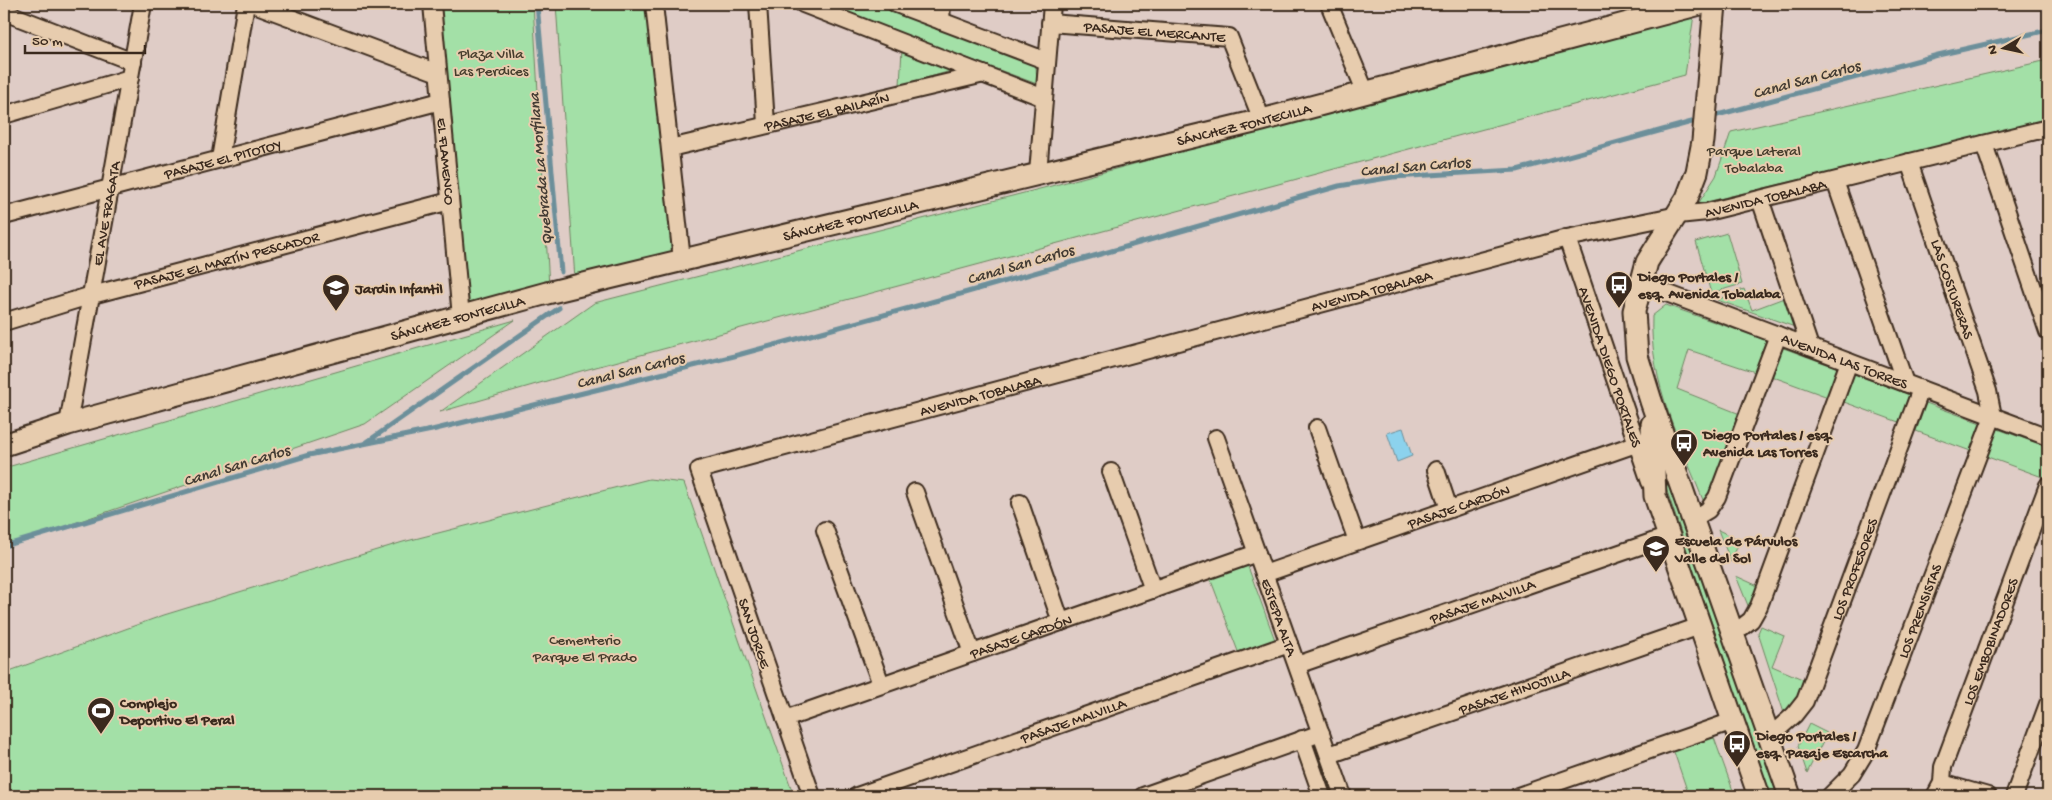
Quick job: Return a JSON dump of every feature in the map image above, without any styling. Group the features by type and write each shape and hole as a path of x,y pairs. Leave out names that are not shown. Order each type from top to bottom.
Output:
{"street":[{"name":"EL AVE FRAGATA","path":"68,424 144,4"},
{"path":"220,159 246,4"},
{"path":"254,4 438,73"},
{"name":"EL FLAMENCO","path":"432,4 461,317"},
{"path":"654,4 682,260"},
{"path":"758,4 766,124"},
{"path":"803,4 1044,98"},
{"path":"896,4 1047,61"},
{"path":"941,21 942,4"},
{"path":"1038,173 1052,4"},
{"path":"1329,4 1364,91"},
{"name":"SÁNCHEZ FONTECILLA","path":"4,445 68,424 461,317 682,260 1262,120 1657,9 1700,4"},
{"name":"AVENIDA DIEGO PORTALES","path":"1715,4 1712,57 1698,172 1678,215 1653,251 1640,283 1634,311 1634,342 1651,401 1790,796"},
{"path":"4,12 133,62"},
{"name":"PASAJE EL MERCANTE","path":"1050,23 1229,37 1262,120"},
{"name":"PASAJE EL BAILARÍN","path":"670,148 984,74"},
{"path":"4,116 130,78"},
{"name":"PASAJE EL PITOTOY","path":"4,216 441,101"},
{"name":"AVENIDA TOBALABA","path":"698,470 1567,238 1678,215 1706,212 2048,128"},
{"path":"1984,144 2048,332"},
{"name":"LAS COSTURERAS","path":"1909,162 1988,391 1993,416"},
{"path":"1835,180 1905,383"},
{"path":"1760,199 1810,347"},
{"name":"PASAJE EL MARTÍN PESCADOR","path":"4,322 92,295 450,201"},
{"name":"AVENIDA DIEGO PORTALES","path":"1567,238 1654,464 1655,496"},
{"name":"AVENIDA LAS TORRES","path":"1640,283 2048,437"},
{"path":"1693,519 1708,510 1718,497 1778,335"},
{"path":"1733,634 1751,620 1759,606 1850,362"},
{"name":"LOS PROFESORES","path":"1769,737 1794,715 1805,701 1921,389"},
{"name":"AVENIDA DIEGO PORTALES","path":"1651,401 1645,441 1655,496 1759,796"},
{"name":"LOS PRENSISTAS","path":"1830,796 1852,774 1866,751 1993,416"},
{"path":"1317,428 1357,541"},
{"name":"ESTEPA ALTA","path":"1216,438 1343,796"},
{"name":"PASAJE CARDÓN","path":"1264,574 1645,441"},
{"path":"1654,464 1672,471 1684,491"},
{"name":"SAN JORGE","path":"698,470 812,796"},
{"path":"1436,470 1450,509"},
{"path":"1112,472 1153,590"},
{"name":"LOS EMBOBINADORES","path":"1938,790 1943,767 2048,486"},
{"path":"915,492 972,653"},
{"path":"1020,503 1061,622"},
{"path":"825,530 881,684"},
{"name":"PASAJE MALVILLA","path":"1297,665 1669,536"},
{"name":"PASAJE CARDÓN","path":"785,719 1257,553"},
{"name":"PASAJE HINOJILLA","path":"1329,755 1700,626"},
{"name":"PASAJE MALVILLA","path":"857,796 1289,644"},
{"path":"2014,796 2048,704"},
{"path":"1518,796 1733,721"},
{"path":"1143,796 1321,733"},
{"path":"1302,739 1322,796"},
{"path":"1938,790 1948,783 1988,796"}],"green space":[{"name":"Plaza Villa Las Perdices","path":"439,4 533,4 549,287 469,309"},
{"name":"Plaza Villa Las Perdices","path":"556,4 646,4 664,170 677,256 575,279"},
{"path":"821,4 873,4 1036,65 1037,84"},
{"path":"1694,15 1685,75 581,371 440,412 594,303 1055,185"},
{"path":"902,49 962,68 900,85"},
{"name":"Parque Lateral Tobalaba","path":"2048,60 2048,120 1698,204 1716,176 1731,132"},
{"path":"1727,233 1742,284 1711,293 1696,242"},
{"path":"1744,289 1752,310 1784,298 1795,327 1717,300"},
{"path":"1666,305 1771,342 1758,373 1689,350 1677,389 1740,414 1705,505 1668,412 1656,365 1652,341 1652,316"},
{"path":"515,320 365,424 4,547 4,468"},
{"path":"1778,346 1838,368 1828,397 1768,375"},
{"path":"1854,374 1914,396 1904,424 1844,402"},
{"path":"1926,403 1986,425 1976,453 1916,431"},
{"path":"1995,428 2048,447 2048,469 2045,478 1985,456"},
{"path":"1669,474 1781,796 1770,796 1662,476"},
{"name":"Cementerio Parque El Prado","path":"649,479 684,483 794,796 4,796 4,673 164,615 403,542"},
{"path":"1718,530 1740,540 1731,562"},
{"path":"1247,564 1275,640 1239,654 1210,578"},
{"path":"1736,576 1758,586 1749,608"},
{"path":"1761,626 1784,636 1772,666 1807,681 1785,716 1758,633"},
{"path":"1809,724 1827,733 1807,773 1798,746"},
{"path":"1713,735 1735,796 1689,796 1673,749"},
{"path":"1317,748 1334,796 1329,796 1313,750"}],"water":[{"path":"1403,428 1412,456 1397,462 1387,433"}],"waterway":[{"name":"Quebrada La Morfilana","path":"537,4 561,272"},
{"name":"Canal San Carlos","path":"1710,117 1938,55 2048,30"},
{"name":"Canal San Carlos","path":"4,546 309,455 432,430 734,356 964,293 1339,186 1393,177 1517,170 1699,120"},
{"name":"Quebrada La Morfilana","path":"367,442 559,308"}],"place":[{"name":"Diego Portales / esq. Avenida Tobalaba","path":"1619,309"},
{"name":"Jardin Infantil","path":"336,312"},
{"name":"Diego Portales / esq. Avenida Las Torres","path":"1684,467"},
{"name":"Escuela de Párvulos Valle del Sol","path":"1656,573"},
{"name":"Complejo Deportivo El Peral","path":"101,735"},
{"name":"Diego Portales / esq. Pasaje Escarcha","path":"1737,768"}]}
